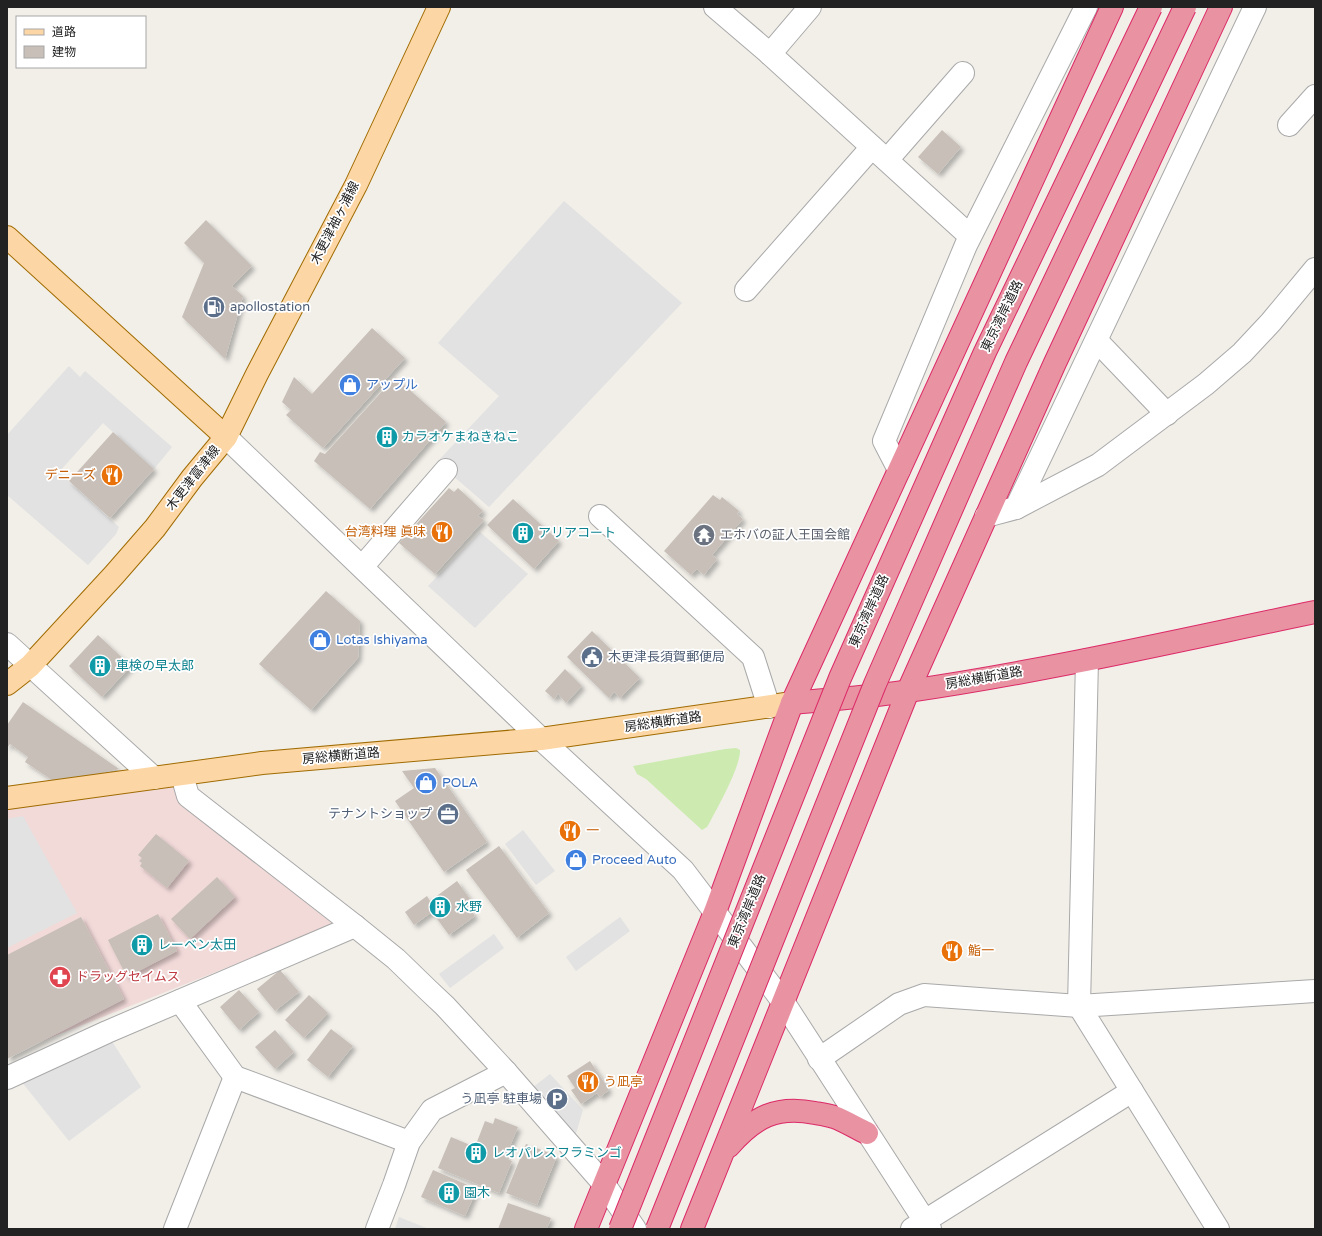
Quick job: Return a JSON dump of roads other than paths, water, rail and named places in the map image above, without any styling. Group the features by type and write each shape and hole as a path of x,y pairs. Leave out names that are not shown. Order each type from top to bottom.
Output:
{"highway":[{"path":"586,1229 715,912 792,703 1112,7"},
{"name":"東京湾岸道路","path":"620,1229 840,678 985,352 1151,7"},
{"path":"656,1229 875,684 1016,362 1185,7"},
{"path":"692,1229 908,691 1057,358 1221,7"},
{"name":"房総横断道路","path":"792,703 908,691 1087,660 1315,612"},
{"path":"721,1156 739,1135 758,1119 781,1111 807,1112 834,1117 867,1133"}],"main road":[{"name":"木更津袖ヶ浦線","path":"226,436 356,185 439,7"},
{"name":"木更津富津線","path":"7,236 226,436 192,478 155,528 120,570 30,666 7,684"},
{"name":"房総横断道路","path":"7,798 262,763 541,739 792,703"}],"street":[{"path":"715,7 770,54 970,236"},
{"path":"770,54 810,7"},
{"path":"899,470 884,440 970,236 1086,7"},
{"path":"1016,508 1256,7"},
{"path":"746,290 879,154 962,73"},
{"path":"1289,125 1315,96"},
{"path":"986,516 1016,508 1098,465 1167,414 1206,384 1242,353 1313,274"},
{"path":"1097,341 1167,414"},
{"path":"226,436 541,739 683,870 784,1003 867,1133 922,1226 1132,1091"},
{"path":"362,567 446,470"},
{"path":"600,516 753,657 769,707"},
{"path":"7,644 154,778"},
{"path":"1087,660 1078,1006 1218,1229"},
{"path":"182,775 188,796 396,959 445,1006 506,1072 604,1184 635,1229"},
{"path":"7,1078 107,1032 355,926"},
{"path":"819,1059 899,1004 924,996 1078,1006 1315,991"},
{"path":"180,1001 235,1077 409,1142"},
{"path":"377,1229 409,1142 432,1110 506,1072"},
{"path":"175,1229 235,1077"}],"place":[{"name":"apollostation","path":"214,307"},
{"name":"アップル","path":"350,385"},
{"name":"カラオケまねきねこ","path":"387,437"},
{"name":"デニーズ","path":"112,475"},
{"name":"台湾料理 眞味","path":"442,532"},
{"name":"アリアコート","path":"523,533"},
{"name":"エホバの証人王国会館","path":"704,535"},
{"name":"Lotas Ishiyama","path":"320,640"},
{"name":"木更津長須賀郵便局","path":"592,657"},
{"name":"車検の早太郎","path":"100,666"},
{"name":"POLA","path":"426,783"},
{"name":"テナントショップ","path":"448,814"},
{"name":"一","path":"570,831"},
{"name":"Proceed Auto","path":"576,860"},
{"name":"水野","path":"440,907"},
{"name":"レーベン太田","path":"142,945"},
{"name":"鮨一","path":"952,951"},
{"name":"ドラッグセイムス","path":"60,977"},
{"name":"う凪亭","path":"588,1082"},
{"name":"う凪亭 駐車場","path":"557,1099"},
{"name":"レオパレスフラミンゴ","path":"476,1153"},
{"name":"園木","path":"449,1193"}]}
